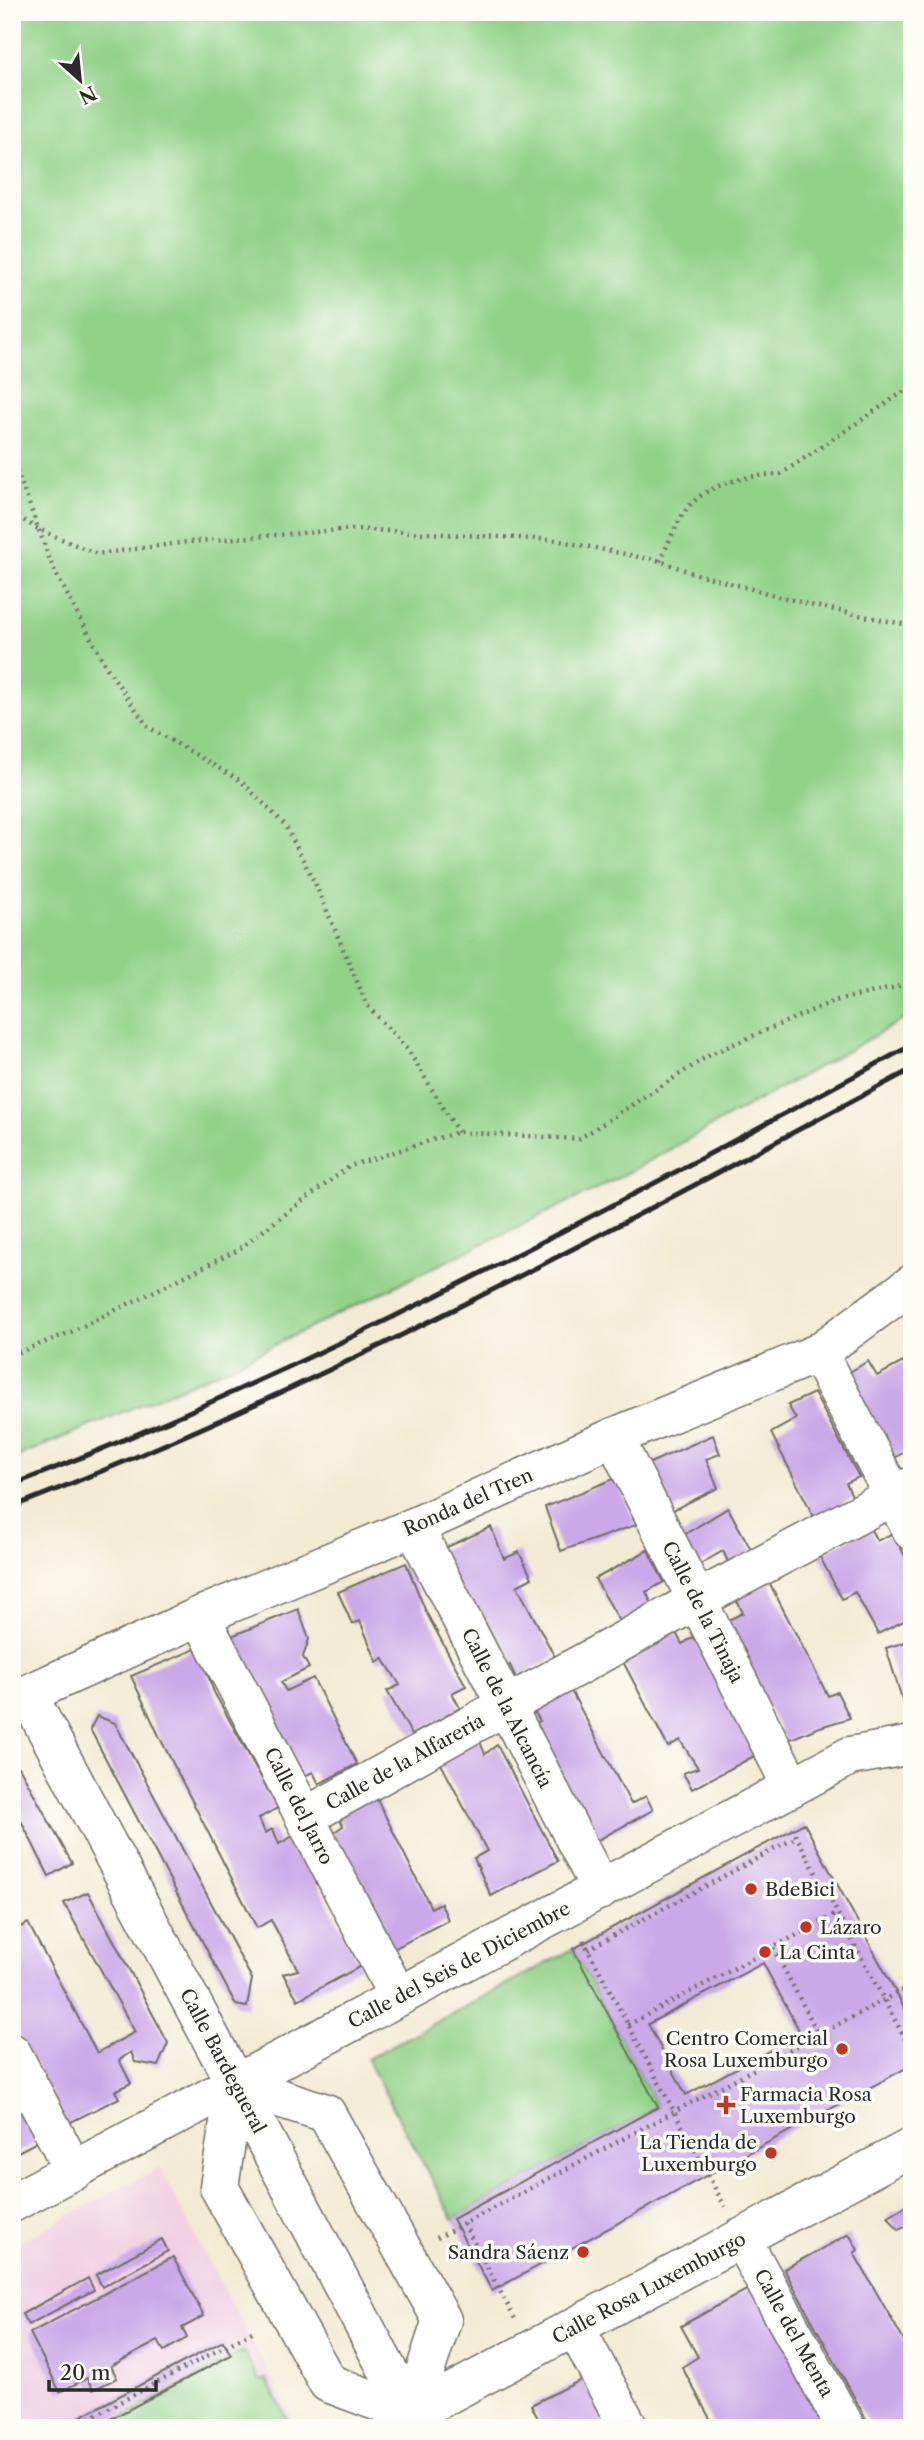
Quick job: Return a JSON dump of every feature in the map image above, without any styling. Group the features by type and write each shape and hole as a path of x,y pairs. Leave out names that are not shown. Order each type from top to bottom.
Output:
{"street":[{"name":"Ronda del Tren","path":"20,1698 200,1616 414,1527 614,1437 818,1353 912,1284"},
{"path":"818,1353 903,1490 912,1531"},
{"name":"Calle de la Tinaja","path":"614,1437 697,1600 784,1792"},
{"name":"Calle de la Alfarería","path":"305,1817 697,1600 903,1490"},
{"name":"Calle de la Alcancía","path":"414,1527 601,1889"},
{"name":"Calle del Jarro","path":"200,1616 398,1997"},
{"name":"Calle Bardegueral","path":"20,1698 235,2084 405,2423"},
{"name":"Calle del Seis de Diciembre","path":"12,2203 850,1756 912,1745"},
{"path":"12,2053 74,2171"},
{"path":"235,2084 326,2113 406,2255 442,2320 405,2423 328,2383 219,2187 235,2084"},
{"name":"Calle Rosa Luxemburgo","path":"405,2423 531,2350 912,2147"},
{"name":"Calle del Menta","path":"741,2238 846,2428"},
{"path":"575,2327 629,2428"}],"path":[{"path":"660,561 685,511 706,491 757,475 781,474 912,386"},
{"path":"12,458 53,568 107,668 149,727 242,781 285,825 315,883 367,1005 408,1050 458,1132"},
{"path":"12,513 38,528 97,554 188,542 353,529 555,540 660,561 811,605 912,626"},
{"path":"12,1355 71,1332 236,1251 349,1166 458,1132 579,1139 711,1054 834,1002 897,987 912,977"},
{"path":"784,1792 797,1837 912,2052"},
{"path":"588,1949 797,1837"},
{"path":"566,1908 741,2238"},
{"path":"628,2025 838,1913"},
{"path":"773,1948 819,2035"},
{"path":"406,2255 912,1985"},
{"path":"464,2224 531,2350"},
{"path":"71,2428 289,2313"}],"shaded area":[{"path":"159,2168 298,2428 12,2428 12,2246"}],"green space":[{"path":"12,12 912,12 912,1015 620,1177 227,1368 12,1459"},
{"path":"573,1949 658,2107 453,2219 367,2059"},
{"path":"243,2351 260,2381 266,2379 292,2428 102,2428"}],"building":[{"path":"868,1361 877,1376 903,1362 912,1377 912,1469 904,1452 889,1462 843,1376"},
{"path":"814,1393 859,1477 846,1483 853,1498 815,1519 771,1433 796,1419 788,1405"},
{"path":"713,1435 720,1454 706,1459 718,1488 665,1514 643,1466"},
{"path":"616,1478 636,1525 561,1551 545,1507"},
{"path":"728,1508 753,1553 729,1564 723,1551 693,1568 677,1539"},
{"path":"491,1527 504,1559 519,1552 532,1578 517,1586 555,1657 516,1678 510,1665 496,1673 436,1552"},
{"path":"870,1528 877,1541 893,1533 912,1570 912,1617 878,1634 855,1592 842,1599 819,1555"},
{"path":"648,1550 664,1582 646,1592 653,1606 621,1623 595,1579"},
{"path":"406,1563 426,1612 466,1686 452,1693 460,1708 412,1735 387,1691 400,1685 383,1658 377,1662 360,1621 352,1624 338,1592"},
{"path":"769,1582 828,1696 837,1692 850,1718 786,1741 722,1623 743,1613 736,1599"},
{"path":"298,1609 309,1639 303,1657 309,1668 281,1682 286,1691 313,1678 357,1764 319,1784 313,1772 298,1779 229,1637"},
{"path":"674,1629 682,1644 694,1637 758,1754 692,1789 683,1773 698,1768 680,1740 668,1747 621,1658"},
{"path":"912,1640 912,1700 903,1702 886,1648"},
{"path":"198,1648 214,1692 278,1808 259,1818 265,1833 273,1829 279,1844 293,1836 361,1966 298,2000 283,1974 298,1970 271,1920 257,1928 131,1676"},
{"path":"568,1685 631,1804 646,1796 653,1810 587,1846 524,1730 540,1721 531,1706"},
{"path":"97,1716 115,1723 252,1979 247,2007 236,2005 90,1729"},
{"path":"479,1739 485,1754 497,1745 558,1861 491,1896 474,1858 487,1851 439,1760"},
{"path":"12,1767 19,1767 72,1863 49,1876 12,1803"},
{"path":"374,1793 431,1908 441,1903 448,1920 392,1950 330,1835 343,1826 335,1811"},
{"name":"Centro Comercial Rosa Luxemburgo","path":"804,1823 912,2022 912,2065 492,2291 453,2219 658,2107 573,1949","holes":["763,1963 801,2034 686,2095 648,2024"]},
{"path":"88,1892 168,2043 158,2066 135,2062 131,2052 119,2060 131,2083 115,2091 119,2098 67,2124 12,2023 12,1931 28,1923 97,2053 135,2032 64,1903"},
{"path":"12,2090 39,2141 12,2155"},
{"path":"912,2203 912,2224 898,2230 888,2216"},
{"path":"849,2234 858,2250 854,2253 912,2355 912,2428 871,2428 784,2269"},
{"path":"162,2239 168,2251 102,2287 96,2275"},
{"path":"173,2257 204,2316 182,2328 187,2338 164,2351 158,2341 111,2366 117,2378 93,2390 87,2378 60,2392 30,2333"},
{"path":"88,2278 94,2290 28,2325 22,2314"},
{"path":"757,2284 833,2428 715,2428 682,2367 698,2357 681,2326"},
{"path":"223,2341 231,2355 94,2428 59,2428"},
{"path":"583,2379 609,2428 543,2428 531,2405"}],"railway":[{"path":"12,1485 243,1388 356,1335 580,1222 912,1045"},
{"path":"12,1507 243,1410 356,1357 580,1245 912,1069"}],"place":[{"name":"BdeBici","path":"751,1889"},
{"name":"Lázaro","path":"806,1927"},
{"name":"La Cinta","path":"765,1952"},
{"name":"Centro Comercial Rosa Luxemburgo","path":"842,2049"},
{"name":"Farmacia Rosa Luxemburgo","path":"726,2105"},
{"name":"La Tienda de Luxemburgo","path":"771,2153"},
{"name":"Sandra Sáenz","path":"583,2252"}]}
